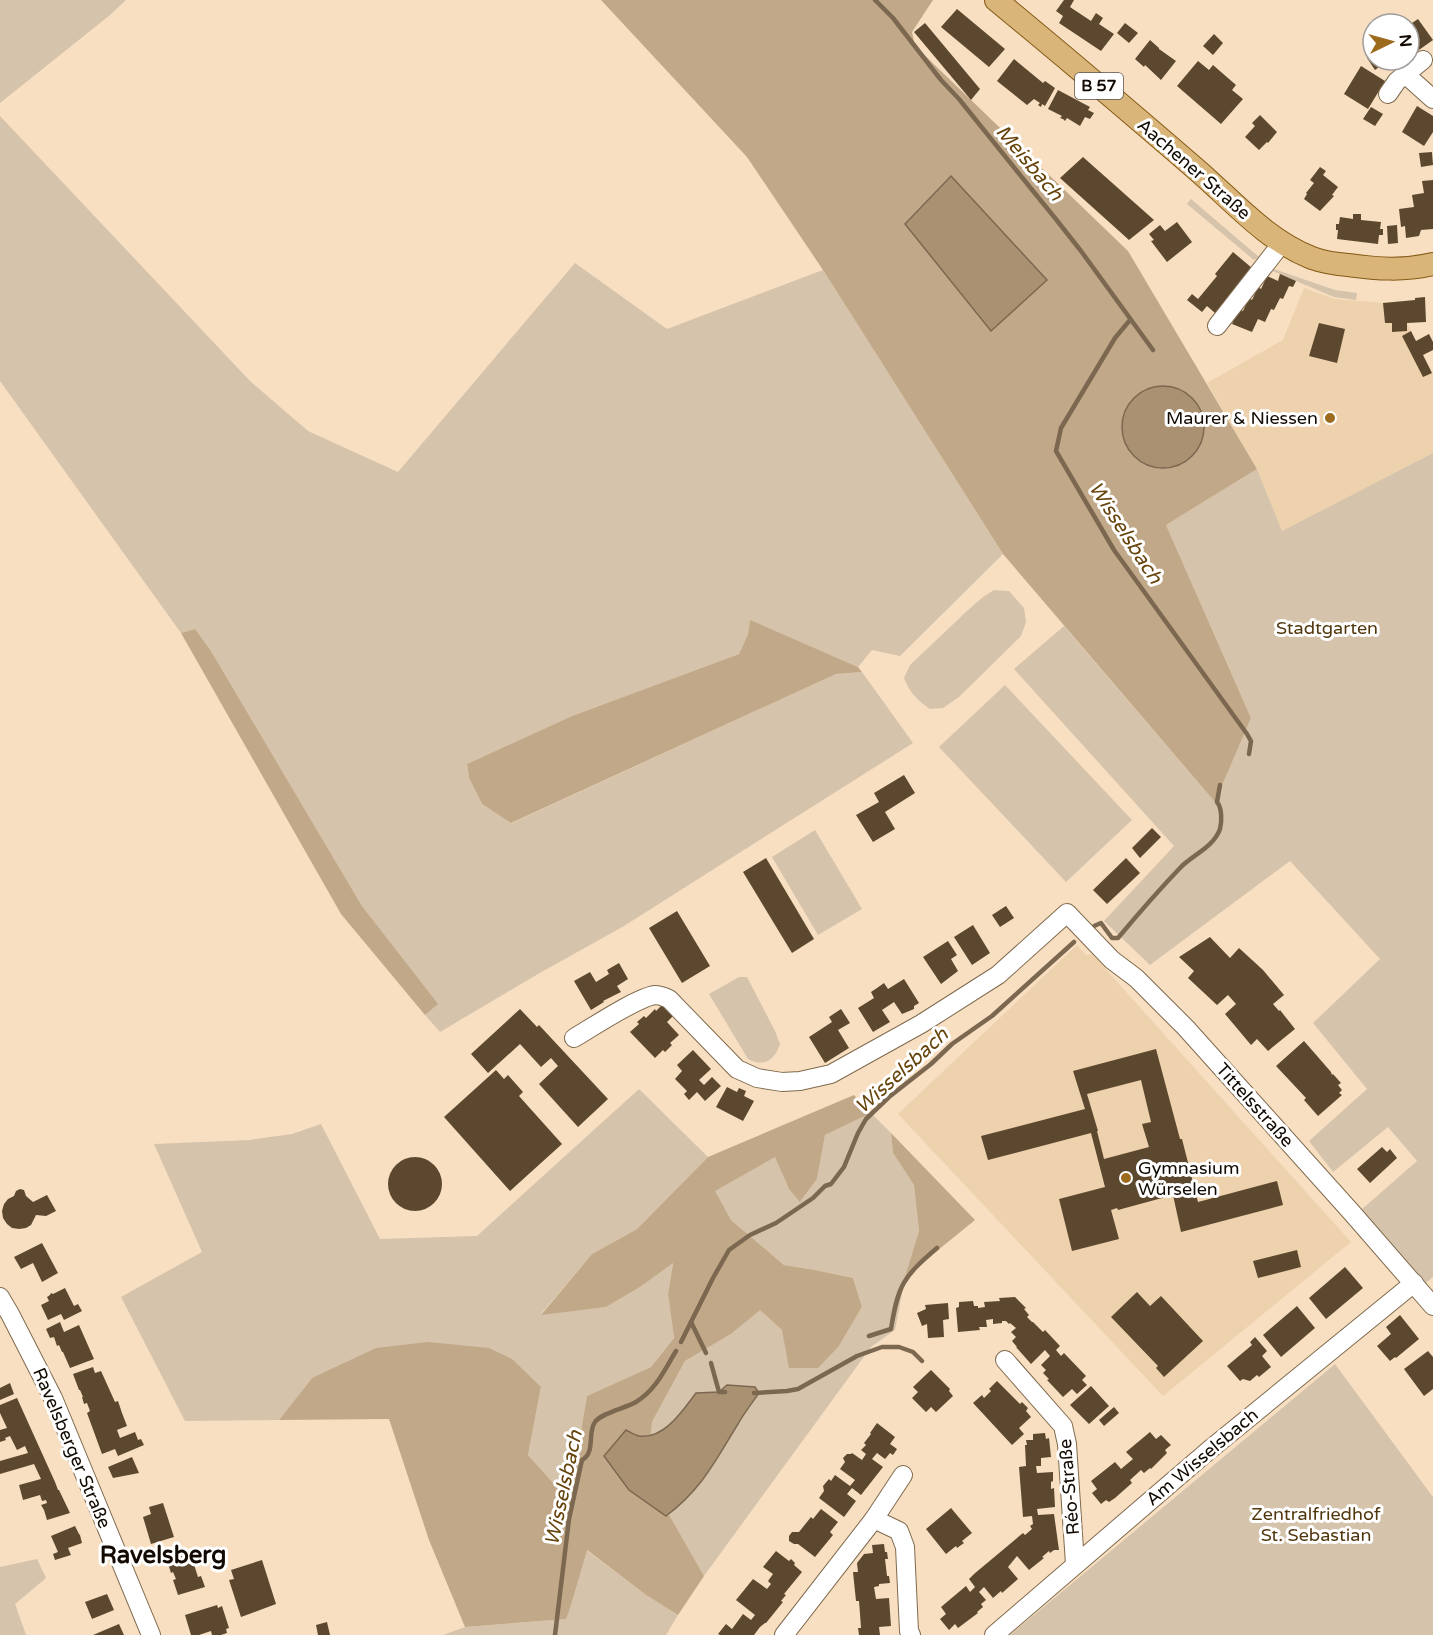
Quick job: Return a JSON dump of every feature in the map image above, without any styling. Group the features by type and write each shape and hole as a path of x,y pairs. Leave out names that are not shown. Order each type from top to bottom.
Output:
{"main road":[{"name":"Aachener Straße","path":"996,0 1191,165 1260,227 1282,243 1314,259 1340,264 1383,269 1408,269 1433,264"}],"street":[{"path":"1388,94 1397,81 1423,60"},
{"path":"1405,74 1433,99"},
{"path":"1217,326 1282,243"},
{"name":"Tittelsstraße","path":"574,1038 638,1001 652,995 661,995 669,999 737,1069 757,1078 782,1082 800,1081 831,1074 921,1024 998,975 1067,913 1112,960 1136,978 1193,1036 1433,1306"},
{"name":"Am Wisselsbach","path":"994,1635 1209,1451 1414,1283"},
{"name":"Ravelsberger Straße","path":"0,1297 53,1398 151,1635"},
{"name":"Réo-Straße","path":"1005,1359 1063,1426 1067,1444 1075,1564"},
{"path":"784,1635 874,1519 903,1475"},
{"path":"874,1519 899,1531 905,1547 911,1635"}],"shaded area":[{"path":"601,0 933,0 912,32 915,46 1128,251 1257,469 1166,525 1251,718 1215,802 1003,554 823,270 747,157"},
{"path":"951,176 1047,280 991,331 905,224"},
{"name":"Maurer & Niessen","path":"1304,288 1335,299 1383,303 1406,301 1407,323 1433,375 1433,453 1282,531 1257,469 1207,383 1283,340"},
{"path":"1163,386 1179,390 1192,398 1200,411 1204,427 1200,443 1192,456 1179,464 1163,468 1147,464 1134,456 1126,443 1122,427 1126,411 1134,398 1147,390"},
{"path":"750,620 858,667 862,672 836,674 511,823 482,804 469,778 467,764 572,716 739,654 748,634"},
{"path":"195,629 211,651 362,906 438,1004 425,1015 341,914 181,633"},
{"name":"Gymnasium Würselen","path":"1077,945 1086,955 1092,954 1351,1242 1163,1396 898,1114"},
{"path":"854,1095 871,1113 825,1135 817,1179 800,1202 789,1189 775,1157 715,1191 731,1220 784,1265 853,1278 862,1307 839,1346 818,1368 789,1368 782,1330 760,1310 731,1334 685,1361 652,1422 646,1483 667,1511 704,1576 678,1615 646,1595 587,1550 566,1619 465,1627 429,1540 389,1419 279,1420 312,1378 376,1348 428,1342 489,1348 512,1359 541,1387 528,1455 555,1485 578,1448 587,1396 651,1367 674,1338 668,1294 673,1263 640,1287 606,1307 541,1315 592,1254 637,1229 708,1157"},
{"path":"891,1133 975,1220 905,1277 919,1231 914,1185 893,1153"},
{"path":"727,1385 755,1387 759,1393 699,1485 666,1516 629,1490 604,1456 626,1430 639,1436 657,1433 672,1422 696,1393 719,1392"}],"green space":[{"path":"0,0 126,0 0,103"},
{"path":"0,116 251,382 308,431 398,472 575,263 667,329 823,270 1003,554 900,656 872,650 858,667 750,621 748,634 739,654 572,716 467,764 469,778 482,804 512,823 836,674 862,672 913,743 624,926 440,1032 425,1015 437,1004 362,906 211,651 195,629 181,633 0,381"},
{"path":"1191,199 1259,257 1254,260 1187,204"},
{"path":"1271,268 1335,290 1357,293 1356,300 1334,297 1270,270"},
{"name":"Stadtgarten","path":"1433,453 1433,1277 1423,1285 1361,1210 1417,1161 1388,1127 1333,1172 1309,1141 1367,1089 1313,1023 1380,959 1290,861 1150,965 1104,921 1174,846 1014,669 1064,626 1215,802 1251,718 1166,525 1257,469 1282,531"},
{"path":"994,590 1009,591 1024,608 1026,622 1021,636 959,697 943,708 930,709 914,696 906,683 904,678 910,665 967,611"},
{"path":"1005,685 1132,820 1066,882 939,747"},
{"path":"815,830 862,909 818,935 772,857"},
{"path":"739,977 747,977 780,1044 772,1058 764,1062 759,1063 748,1059 709,994"},
{"path":"639,1089 708,1157 637,1229 592,1254 541,1314 606,1307 640,1287 673,1262 668,1294 674,1338 651,1367 587,1396 578,1448 555,1485 528,1455 541,1387 312,1378 279,1420 185,1421 121,1297 202,1252 154,1144 249,1140 292,1134 321,1124 380,1239 477,1236"},
{"path":"871,1113 891,1133 893,1153 914,1185 919,1231 905,1278 895,1330 871,1347 704,1576 667,1511 646,1483 652,1422 685,1361 731,1334 760,1309 782,1330 839,1346 862,1307 853,1278 784,1265 731,1220 714,1191 775,1156 789,1189 801,1201 817,1179 825,1135"},
{"name":"Zentralfriedhof St. Sebastian","path":"1335,1364 1433,1497 1433,1635 1010,1635"},
{"path":"586,1550 646,1595 678,1615 666,1635 443,1635 465,1627 565,1619"},
{"path":"37,1559 46,1578 15,1604 26,1635 0,1635 0,1567"}],"building":[{"path":"1064,0 1074,0 1070,7 1091,21 1096,13 1103,18 1099,24 1114,34 1101,51 1059,23 1063,16 1056,11"},
{"path":"957,9 1005,49 989,67 941,27"},
{"path":"925,23 980,89 971,100 914,32"},
{"path":"1125,23 1138,33 1129,43 1117,33"},
{"path":"1421,23 1433,40 1421,48"},
{"path":"1214,34 1223,43 1213,55 1203,46"},
{"path":"1150,40 1176,61 1161,80 1135,59"},
{"path":"1014,59 1043,83 1045,81 1055,88 1045,106 1042,104 1041,107 1038,105 1040,103 1034,99 1027,105 997,81"},
{"path":"1198,61 1209,70 1213,65 1236,85 1232,90 1243,99 1221,124 1177,86"},
{"path":"1361,66 1361,72 1371,72 1385,81 1368,109 1344,94"},
{"path":"1058,90 1090,107 1088,110 1094,113 1090,119 1085,117 1080,126 1067,118 1065,121 1060,118 1062,116 1048,109"},
{"path":"1417,106 1433,116 1433,132 1424,146 1402,132"},
{"path":"1371,107 1383,114 1375,126 1363,119"},
{"path":"1260,115 1277,132 1259,150 1245,137 1255,126 1252,123"},
{"path":"1432,152 1433,165 1421,167 1419,153"},
{"path":"1083,157 1154,220 1129,240 1060,178"},
{"path":"1320,167 1326,171 1323,175 1338,187 1332,195 1334,196 1320,211 1304,199 1314,183 1310,180"},
{"path":"1433,180 1433,229 1421,230 1419,236 1406,238 1405,226 1401,227 1399,209 1414,207 1412,195 1424,193 1422,181"},
{"path":"1353,214 1361,214 1361,220 1381,222 1380,229 1383,229 1383,235 1379,235 1378,244 1337,239 1336,224 1339,224 1340,217 1353,219"},
{"path":"1177,222 1192,242 1167,262 1151,241 1154,240 1149,234 1160,225 1165,231"},
{"path":"1397,225 1398,243 1388,244 1387,226"},
{"path":"1233,252 1252,268 1215,313 1207,306 1202,312 1187,300 1192,294 1198,299"},
{"path":"1280,274 1296,281 1293,287 1289,286 1283,299 1280,298 1274,310 1271,309 1265,322 1258,319 1252,332 1232,324 1239,309 1243,311 1249,298 1252,300 1258,287 1261,289 1267,276 1278,281"},
{"path":"1425,297 1426,322 1407,323 1407,331 1392,332 1392,323 1385,323 1383,303"},
{"path":"1319,323 1345,329 1337,363 1309,356"},
{"path":"1411,331 1416,341 1429,334 1433,342 1433,350 1423,355 1432,373 1423,377 1402,336"},
{"path":"904,775 915,793 885,812 895,829 873,842 856,815 879,802 874,793"},
{"path":"1152,828 1161,837 1140,858 1132,848"},
{"path":"766,858 814,939 792,953 743,872"},
{"path":"1126,858 1140,873 1107,904 1093,890"},
{"path":"1006,906 1014,918 1000,927 992,915"},
{"path":"677,911 710,966 682,983 649,928"},
{"path":"973,925 990,953 972,965 954,937"},
{"path":"1210,937 1230,958 1239,948 1263,970 1284,995 1273,1004 1295,1029 1268,1051 1257,1039 1251,1045 1225,1014 1236,1004 1228,995 1217,1005 1188,978 1194,971 1179,957"},
{"path":"948,941 957,955 951,959 958,971 941,984 923,957"},
{"path":"619,963 628,979 617,986 621,992 591,1010 574,981 590,972 596,982 609,974 607,970"},
{"path":"904,979 919,1003 914,1006 914,1009 902,1014 894,1002 882,1010 890,1022 873,1032 858,1008 874,998 871,992 884,983 888,989"},
{"path":"662,1005 673,1016 667,1022 679,1035 670,1043 672,1045 665,1052 663,1050 655,1058 630,1032 644,1016 646,1018"},
{"path":"520,1009 537,1027 539,1025 608,1099 578,1127 539,1084 558,1066 551,1058 541,1067 520,1044 488,1073 471,1054"},
{"path":"841,1009 850,1023 838,1030 849,1048 825,1063 809,1037 832,1022 829,1017"},
{"path":"1304,1041 1341,1083 1338,1085 1342,1090 1339,1093 1342,1095 1318,1116 1304,1100 1306,1098 1276,1066"},
{"path":"1156,1049 1198,1202 1277,1181 1283,1205 1181,1232 1173,1195 1111,1210 1119,1239 1072,1251 1059,1199 1105,1187 1091,1133 988,1160 981,1136 1085,1109 1073,1071","holes":["1141,1080 1151,1122 1142,1124 1149,1147 1104,1159 1087,1094"]},
{"path":"693,1050 711,1069 699,1080 704,1085 712,1077 721,1086 705,1101 697,1092 689,1100 684,1094 687,1091 675,1079 682,1071 677,1065"},
{"path":"496,1070 504,1079 508,1075 523,1092 519,1096 562,1144 510,1191 444,1117"},
{"path":"727,1087 737,1092 739,1088 746,1091 744,1096 754,1101 743,1121 716,1107"},
{"path":"1382,1147 1387,1152 1390,1149 1397,1158 1370,1183 1357,1169"},
{"path":"410,1157 420,1157 430,1161 438,1169 442,1184 438,1199 430,1207 420,1211 410,1211 400,1207 392,1199 388,1189 388,1179 392,1169 400,1161"},
{"path":"20,1189 24,1190 26,1196 33,1202 47,1195 56,1211 46,1216 36,1215 31,1225 26,1228 12,1228 3,1218 2,1211 8,1199"},
{"path":"42,1243 58,1273 42,1282 33,1263 21,1269 14,1257"},
{"path":"1297,1250 1301,1267 1258,1278 1253,1261"},
{"path":"1345,1267 1363,1288 1326,1319 1309,1298"},
{"path":"65,1288 74,1306 78,1304 82,1311 64,1320 61,1314 48,1320 41,1305 49,1301 47,1297 51,1293"},
{"path":"1137,1292 1150,1306 1161,1296 1203,1341 1164,1377 1156,1368 1158,1366 1111,1317"},
{"path":"1015,1297 1026,1308 1024,1309 1029,1315 1027,1317 1043,1332 1045,1330 1060,1346 1056,1350 1061,1356 1064,1353 1086,1376 1082,1380 1087,1385 1077,1394 1072,1389 1063,1397 1047,1380 1049,1379 1043,1373 1046,1370 1041,1365 1050,1356 1045,1350 1031,1364 1012,1341 1016,1337 1011,1332 1016,1328 1010,1323 1002,1321 1002,1323 993,1324 993,1319 986,1320 987,1327 979,1327 980,1330 958,1332 956,1308 959,1307 959,1302 973,1301 974,1306 978,1308 985,1307 984,1302"},
{"path":"948,1303 949,1319 943,1320 944,1337 928,1338 927,1324 922,1326 917,1313 926,1309 925,1305"},
{"path":"1297,1306 1315,1328 1281,1357 1263,1335"},
{"path":"1400,1315 1419,1339 1390,1361 1377,1346 1391,1334 1386,1327"},
{"path":"60,1322 64,1332 79,1325 94,1359 70,1368 59,1345 57,1346 54,1337 50,1338 46,1329"},
{"path":"1255,1337 1267,1351 1262,1356 1271,1367 1259,1377 1257,1375 1250,1381 1243,1379 1240,1381 1227,1366 1252,1345 1250,1342"},
{"path":"1428,1351 1433,1357 1433,1389 1424,1396 1404,1369"},
{"path":"93,1367 95,1373 101,1371 115,1402 118,1401 127,1426 117,1430 120,1438 135,1432 138,1440 141,1439 144,1445 118,1456 115,1449 102,1454 87,1413 90,1411 87,1403 84,1404 73,1374"},
{"path":"931,1370 950,1389 953,1396 936,1412 931,1407 926,1412 912,1398 918,1392 913,1387"},
{"path":"997,1381 1020,1404 1022,1402 1028,1408 1026,1411 1031,1417 1019,1428 1024,1434 1012,1445 973,1403 982,1395 984,1398"},
{"path":"10,1383 14,1394 0,1400 0,1388"},
{"path":"1091,1386 1109,1406 1089,1424 1070,1405"},
{"path":"17,1398 70,1513 47,1520 41,1505 47,1503 46,1500 42,1501 40,1495 23,1500 19,1485 41,1479 34,1464 0,1474 0,1461 28,1453 25,1446 17,1450 10,1436 0,1442 0,1430 7,1428 0,1413 0,1405"},
{"path":"1114,1407 1119,1413 1104,1426 1099,1420"},
{"path":"877,1423 895,1437 890,1444 897,1449 893,1455 890,1453 885,1459 877,1453 872,1459 883,1467 861,1495 852,1488 847,1494 856,1501 844,1517 819,1498 824,1491 823,1486 835,1475 850,1486 855,1480 840,1469 845,1462 843,1458 852,1453 862,1460 866,1454 861,1450"},
{"path":"1150,1432 1156,1439 1161,1435 1171,1445 1165,1450 1167,1453 1151,1469 1144,1473 1141,1470 1130,1480 1132,1483 1115,1498 1101,1504 1092,1493 1097,1489 1091,1481 1115,1462 1121,1469 1133,1459 1126,1452"},
{"path":"1045,1433 1046,1439 1049,1438 1051,1457 1041,1458 1041,1466 1036,1466 1037,1473 1053,1472 1051,1489 1054,1488 1055,1507 1037,1509 1038,1515 1054,1514 1059,1550 1050,1553 1049,1551 1029,1570 1017,1556 1008,1567 1018,1579 993,1598 984,1587 979,1592 986,1600 981,1604 983,1607 958,1628 955,1624 949,1630 940,1619 946,1614 941,1607 966,1586 970,1592 975,1587 969,1579 1023,1533 1025,1535 1032,1529 1030,1526 1033,1524 1032,1516 1023,1517 1019,1467 1026,1466 1026,1440 1033,1440 1033,1434"},
{"path":"132,1457 139,1473 113,1478 108,1467"},
{"path":"163,1503 174,1537 151,1544 143,1517 151,1514 149,1507"},
{"path":"951,1508 972,1533 962,1541 964,1543 946,1554 926,1529"},
{"path":"821,1509 838,1522 830,1532 833,1535 815,1557 798,1544 789,1541 789,1536 792,1532 799,1532"},
{"path":"75,1526 82,1543 68,1548 71,1555 55,1560 53,1554 58,1552 51,1536"},
{"path":"884,1544 888,1559 885,1559 887,1576 889,1576 890,1583 874,1587 876,1599 889,1598 891,1626 879,1627 880,1635 859,1635 858,1628 861,1628 859,1601 856,1601 853,1572 858,1572 857,1563 864,1554 873,1553 872,1545"},
{"path":"776,1551 789,1561 791,1559 802,1572 784,1594 786,1595 781,1601 783,1602 754,1635 718,1634 726,1624 732,1629 743,1614 751,1620 755,1615 736,1600 753,1579 767,1589 771,1584 768,1581 773,1574 763,1567"},
{"path":"190,1552 198,1577 201,1576 205,1587 178,1595 173,1580 176,1579 173,1572 171,1573 167,1560"},
{"path":"262,1560 276,1604 241,1617 229,1580 234,1579 231,1570"},
{"path":"107,1594 114,1610 92,1619 85,1602"},
{"path":"217,1605 218,1608 222,1606 229,1628 226,1629 227,1633 212,1635 211,1631 191,1635 185,1615"},
{"path":"327,1622 330,1635 318,1635 316,1625"},
{"path":"119,1624 124,1635 93,1635"}],"waterway":[{"name":"Meisbach","path":"875,0 893,18 1055,218 1153,350"},
{"name":"Wisselsbach","path":"1130,320 1115,338 1061,428 1056,451 1114,550 1247,734 1251,741 1249,754"},
{"name":"Wisselsbach","path":"1094,926 1101,923 1112,938 1118,938 1180,868 1217,836 1221,826 1221,811 1217,802 1220,785"},
{"name":"Wisselsbach","path":"681,1342 729,1250 750,1235 776,1223 813,1198 825,1186 831,1184 844,1167 866,1119 952,1044 992,1016 1074,942"},
{"path":"869,1336 891,1329 896,1302 904,1283 916,1267 937,1248"},
{"path":"691,1322 706,1353"},
{"path":"754,1393 798,1389 857,1356 882,1347 899,1347 913,1352 922,1361"},
{"name":"Wisselsbach","path":"555,1635 569,1519 582,1460 589,1452 593,1426 598,1419 632,1404 649,1392 676,1351"},
{"path":"711,1363 719,1392 725,1392"}],"place":[{"name":"Maurer & Niessen","path":"1330,418"},
{"name":"Gymnasium Würselen","path":"1126,1178"}],"district":[{"name":"Ravelsberg","path":"163,1555"}]}
